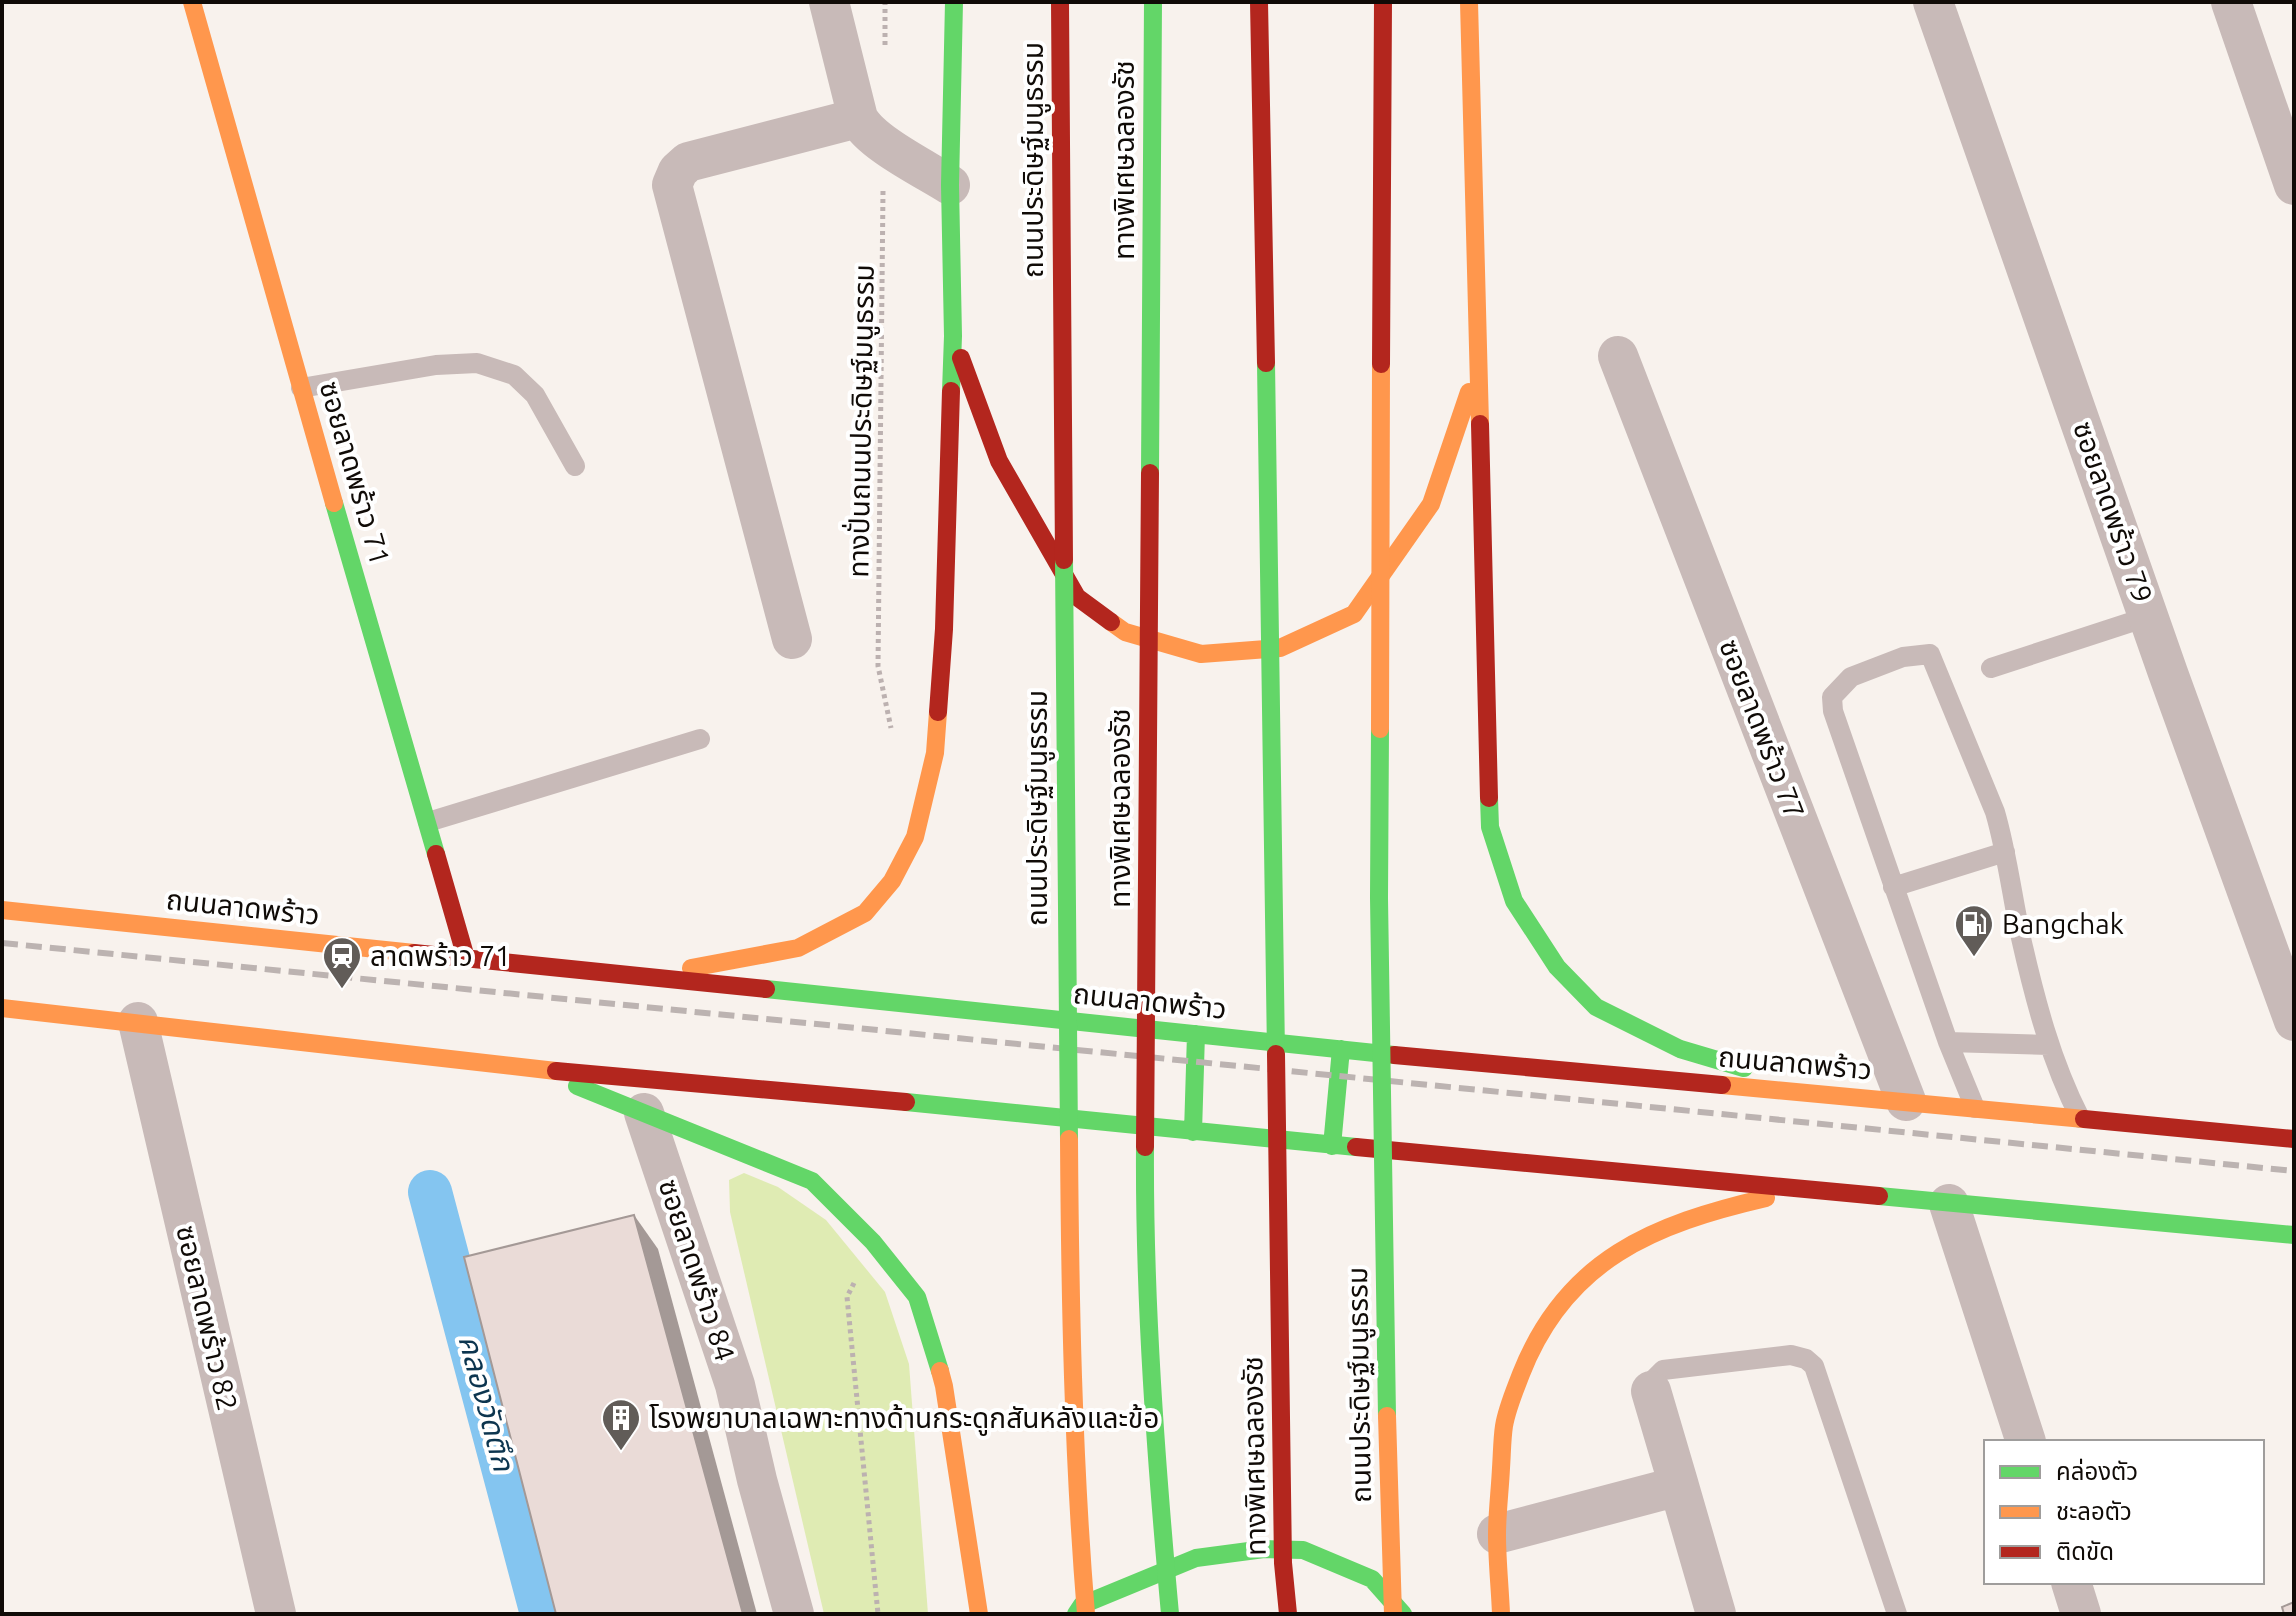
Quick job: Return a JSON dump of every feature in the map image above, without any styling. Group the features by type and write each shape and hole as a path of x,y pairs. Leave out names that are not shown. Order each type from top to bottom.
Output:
{"main road":[{"name":"ซอยลาดพร้าว 71","path":"192,2 466,958"},
{"path":"577,969 681,970 798,948 865,913 892,881 915,837 935,753 944,629 953,336 950,185 954,2"},
{"name":"ถนนประดิษฐ์มนูธรรม","path":"1060,2 1070,1321 1078,1517 1086,1614"},
{"name":"ทางพิเศษฉลองรัช","path":"1153,2 1145,1216 1160,1507 1170,1614"},
{"name":"ทางพิเศษฉลองรัช","path":"1259,2 1283,1563 1288,1614"},
{"name":"ถนนประดิษฐ์มนูธรรม","path":"1383,2 1379,898 1393,1614"},
{"path":"1469,2 1490,827 1514,901 1557,967 1596,1007 1680,1049 1834,1095"},
{"path":"953,336 999,461 1077,597 1125,632 1201,654 1280,648 1354,614 1431,504 1479,363"},
{"name":"ถนนลาดพร้าว","path":"2,910 1341,1049 2294,1139"},
{"path":"2,1008 535,1069 2294,1235"},
{"path":"1193,1132 1196,1034"},
{"path":"1332,1146 1341,1049"},
{"path":"535,1069 812,1181 873,1242 917,1297 944,1386 979,1614"},
{"path":"1501,1614 1497,1534 1504,1426 1529,1354 1547,1323 1584,1277 1629,1245 1714,1210 1800,1190"},
{"path":"1076,1614 1082,1605 1196,1558 1264,1549 1303,1550 1372,1579 1403,1614"}],"street":[{"path":"829,2 871,131 950,185"},
{"name":"ซอยลาดพร้าว 79","path":"1933,2 2294,1021"},
{"path":"2233,3 2294,185"},
{"path":"792,639 672,185 678,171 688,162 871,131"},
{"name":"ซอยลาดพร้าว 77","path":"1618,356 1906,1101"},
{"name":"ซอยลาดพร้าว 82","path":"138,1022 276,1614"},
{"name":"ซอยลาดพร้าว 84","path":"644,1113 735,1385 794,1614"},
{"path":"1949,1204 2025,1440"},
{"path":"1651,1391 1716,1614"},
{"path":"1497,1534 1679,1486"},
{"path":"2072,1584 2081,1614"}],"lane":[{"path":"301,388 436,365 477,363 514,375 535,395 575,466"},
{"path":"1991,668 2150,616"},
{"path":"1975,1108 1948,1042 1833,711 1832,697 1851,677 1903,657 1930,654 1995,812 2021,937 2049,1045 2080,1118"},
{"path":"428,822 700,739"},
{"path":"1893,887 2005,852"},
{"path":"1948,1042 2049,1045"},
{"path":"1651,1391 1654,1379 1663,1370 1791,1355 1806,1359 1814,1366 1897,1614"}],"path":[{"path":"885,2 885,49"},
{"name":"ทางปั่นถนนประดิษฐ์มนูธรรม","path":"871,131 878,666 891,728"},
{"path":"873,1242 847,1297 878,1614"}],"green space":[{"path":"744,1173 778,1187 826,1220 885,1292 909,1364 928,1614 824,1614 730,1212 729,1180"}],"building":[{"name":"โรงพยาบาลเฉพาะทางด้านกระดูกสันหลังและข้อ","path":"634,1215 743,1614 556,1614 464,1257"},
{"path":"2294,1602 2294,1614 2284,1614 2282,1607"}],"waterway":[{"name":"คลองวัดตึก","path":"430,1192 542,1614"}],"railway":[{"path":"2,943 2294,1171"}],"traffic: fast":[{"path":"951,391 950,185 954,2"},
{"path":"1150,473 1153,2"},
{"path":"1266,363 1276,1054"},
{"path":"334,503 436,854"},
{"path":"1064,560 1069,1139"},
{"path":"1380,729 1379,898 1387,1416"},
{"path":"1489,798 1490,827 1514,901 1557,967 1596,1007 1680,1049 1744,1068"},
{"path":"766,989 1394,1055"},
{"path":"1193,1132 1196,1034"},
{"path":"1332,1146 1341,1049"},
{"path":"577,1086 812,1181 873,1242 917,1297 940,1371"},
{"path":"906,1102 1356,1147"},
{"path":"1145,1147 1152,1380 1170,1614"},
{"path":"1879,1196 2294,1235"},
{"path":"1076,1614 1082,1605 1196,1558 1264,1549 1303,1550 1372,1579 1403,1614"}],"traffic: slow":[{"path":"192,2 334,503"},
{"path":"1469,2 1480,424"},
{"path":"1380,729 1381,364"},
{"path":"1111,622 1125,632 1201,654 1280,648 1354,614 1431,504 1469,392"},
{"path":"691,968 798,948 865,913 892,881 915,837 935,753 938,712"},
{"path":"2,910 414,953"},
{"path":"2,1008 556,1071"},
{"path":"1722,1085 2084,1119"},
{"path":"1069,1139 1073,1377 1086,1614"},
{"path":"1501,1614 1497,1527 1504,1426 1521,1374 1540,1334 1563,1302 1589,1275 1618,1253 1687,1220 1766,1198"},
{"path":"940,1371 979,1614"},
{"path":"1387,1416 1393,1614"}],"traffic: jam":[{"path":"1060,2 1064,560"},
{"path":"1259,2 1266,363"},
{"path":"1381,364 1383,2"},
{"path":"961,358 999,461 1077,597 1111,622"},
{"path":"938,712 944,629 951,391"},
{"path":"1480,424 1489,798"},
{"path":"1145,1147 1150,473"},
{"path":"436,854 466,958"},
{"path":"414,953 766,989"},
{"path":"1276,1054 1283,1563 1288,1614"},
{"path":"1394,1055 1722,1085"},
{"path":"556,1071 906,1102"},
{"path":"2084,1119 2294,1139"},
{"path":"1356,1147 1879,1196"}],"place":[{"name":"Bangchak","path":"1974,958"},
{"name":"ลาดพร้าว 71","path":"342,990"},
{"name":"โรงพยาบาลเฉพาะทางด้านกระดูกสันหลังและข้อ","path":"621,1452"}]}
